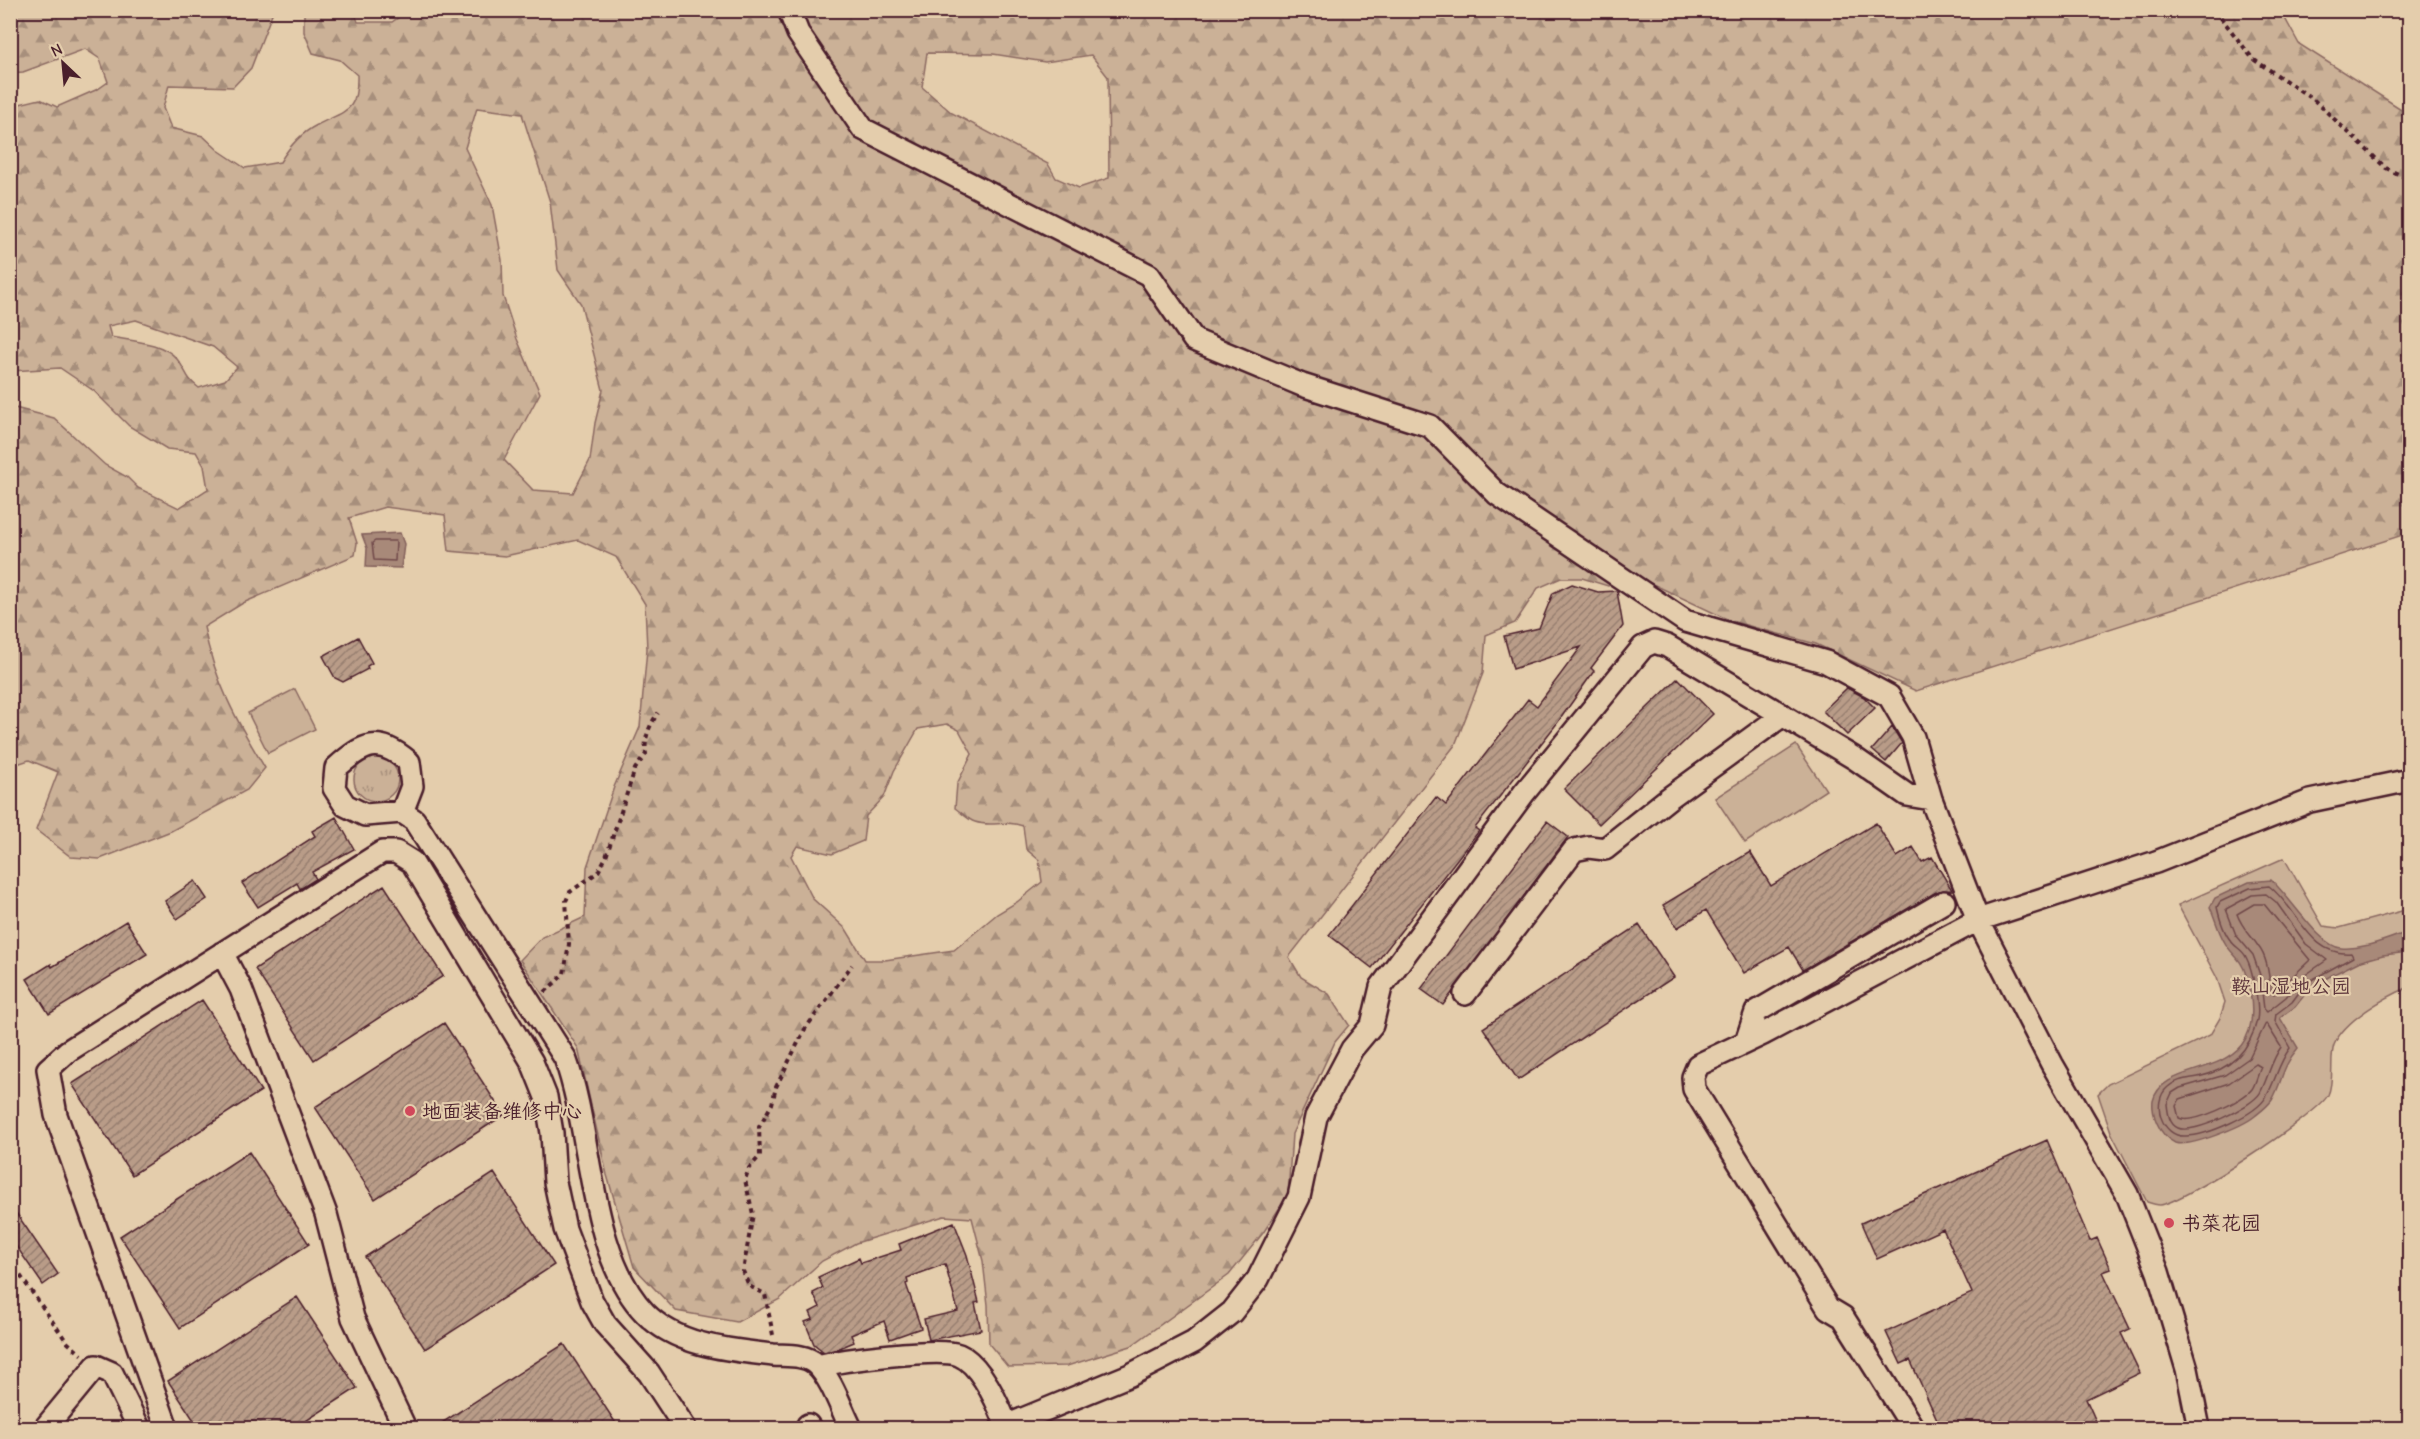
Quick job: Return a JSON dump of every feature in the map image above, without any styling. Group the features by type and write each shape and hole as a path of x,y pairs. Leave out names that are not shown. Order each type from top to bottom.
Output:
{"street":[{"path":"789,10 798,33 863,129 1149,275 1194,340 1302,385 1430,426 1497,494 1685,621 1826,662 1889,696 1913,737 1931,799 1978,920 2052,1064 2127,1194 2158,1272 2187,1369 2199,1428"},
{"path":"818,1366 854,1358 939,1353 959,1355 973,1366 996,1398 1004,1427 1130,1375 1194,1342 1232,1312 1258,1279 1299,1197 1316,1117 1324,1096 1352,1048 1372,1025 1381,987 1524,793 1643,647 1654,642 1667,645 1854,758 1908,795 1931,799"},
{"path":"1466,994 1574,850 1589,847 1605,849 1669,798 1783,715"},
{"path":"1913,1428 1843,1317 1828,1308 1694,1089 1693,1077 1698,1065 1978,920 2156,862 2310,801 2409,780"},
{"path":"402,812 414,820 565,1058 586,1135 591,1181 615,1264 631,1294 645,1313 665,1329 693,1341 732,1351 807,1357 818,1366 851,1428"},
{"path":"167,1428 56,1115 48,1069 68,1051 382,852 396,852 412,862 532,1062 546,1097 552,1133 555,1182 565,1229 592,1302 605,1324 649,1373 685,1428"},
{"path":"1746,1042 1756,1012 1944,902"},
{"path":"222,953 241,989 326,1214 353,1318 405,1428"},
{"path":"45,1428 96,1366 112,1373 139,1428"}],"path":[{"path":"2216,10 2253,59 2313,99 2386,168 2409,180"},
{"path":"529,1001 554,987 564,974 569,944 566,901 570,892 598,872 606,857 635,769 646,754 644,742 658,713"},
{"path":"781,1356 773,1335 765,1294 749,1286 742,1271 753,1214 745,1180 749,1168 760,1156 759,1127 772,1104 776,1087 806,1029 852,965"},
{"path":"10,1261 67,1342 96,1366"}],"green space":[{"path":"304,10 354,11 358,22 392,22 409,10 2281,11 2299,44 2409,114 2409,533 1916,691 1816,644 1731,621 1640,578 1608,586 1582,578 1561,578 1538,588 1515,623 1486,635 1483,673 1455,745 1289,957 1301,977 1329,994 1349,1025 1335,1042 1292,1134 1288,1195 1263,1233 1229,1275 1131,1346 1067,1366 1008,1367 989,1344 988,1305 983,1261 972,1218 944,1216 856,1243 822,1261 780,1299 737,1322 676,1311 634,1267 607,1175 578,1048 520,960 542,937 585,917 587,867 614,787 640,727 647,649 645,604 616,557 578,540 505,556 449,551 445,515 385,507 349,518 357,543 355,555 243,603 204,627 220,683 265,768 247,790 171,831 100,859 71,857 36,830 58,772 29,760 11,766 11,407 54,418 105,465 127,477 138,488 179,508 208,489 204,466 196,452 167,449 129,426 94,391 60,368 11,371 11,106 40,99 57,107 98,89 108,82 100,59 85,49 23,72 11,73 11,11 273,11 251,68 233,87 169,85 163,108 171,128 203,136 218,150 245,168 280,162 301,136 343,112 352,103 357,87 357,75 340,60 313,53 304,32","holes":["927,53 993,54 1045,62 1091,55 1108,77 1109,178 1079,188 1056,178 1048,164 952,113 922,87","477,108 522,114 550,202 558,270 581,304 603,390 595,423 590,460 573,493 533,490 504,460 540,393 517,339 503,296 502,260 492,205 465,148","136,320 213,347 237,367 225,380 199,388 191,381 171,353 147,343 111,337 108,326","947,724 959,730 972,754 957,784 955,808 967,818 981,824 1010,823 1023,826 1026,849 1039,860 1042,882 1017,902 997,914 954,950 885,960 865,960 846,929 813,899 791,856 797,846 832,854 863,841 866,816 884,797 894,771 918,729"]},
{"path":"295,689 315,729 268,753 248,713"},
{"path":"1796,745 1826,790 1745,843 1715,798"},
{"path":"376,757 391,764 398,779 391,794 376,801 361,794 354,779 361,764"},
{"name":"鞍山湿地公园","path":"2284,858 2323,926 2339,928 2409,909 2409,987 2367,1010 2339,1036 2334,1045 2328,1095 2301,1120 2249,1157 2195,1190 2160,1205 2147,1202 2111,1132 2098,1094 2108,1084 2210,1035 2220,1018 2225,1002 2217,978 2178,905"}],"water":[{"path":"400,533 404,544 401,568 366,567 367,548 362,535"},
{"path":"2271,880 2315,930 2333,945 2341,948 2358,947 2409,932 2409,952 2383,955 2358,962 2310,988 2295,1007 2280,1018 2298,1048 2288,1062 2270,1102 2249,1120 2228,1130 2192,1142 2175,1143 2157,1123 2153,1101 2162,1086 2177,1077 2216,1063 2234,1052 2247,1036 2252,1011 2244,969 2224,941 2210,907 2215,898 2249,882"}],"building":[{"path":"1572,584 1598,592 1617,591 1623,626 1591,668 1594,671 1558,722 1475,828 1479,831 1372,968 1329,935 1436,797 1446,805 1528,699 1537,706 1581,647 1513,669 1504,636 1539,628 1553,593"},
{"path":"358,637 372,663 367,666 368,669 343,682 335,678 323,656"},
{"path":"1678,678 1713,714 1599,824 1564,789"},
{"path":"1847,688 1864,697 1875,708 1847,735 1823,711"},
{"path":"1892,727 1902,743 1886,762 1872,750"},
{"path":"336,817 354,849 312,872 316,879 300,889 297,883 258,907 242,883 315,836 312,831"},
{"path":"1547,821 1568,837 1443,1005 1421,989"},
{"path":"1876,823 1897,857 1913,847 1922,862 1932,857 1952,890 1938,891 1803,970 1789,947 1744,973 1706,910 1677,928 1663,905 1750,852 1771,886"},
{"path":"195,881 207,899 177,919 165,901"},
{"path":"384,885 443,976 314,1060 255,969"},
{"path":"126,921 147,954 49,1014 27,979 51,964 52,967"},
{"path":"1639,925 1674,977 1518,1080 1483,1028"},
{"path":"202,1000 261,1091 132,1175 72,1084"},
{"name":"地面装备维修中心","path":"444,1023 504,1115 375,1199 315,1107"},
{"path":"2047,1140 2090,1241 2097,1238 2111,1269 2103,1272 2130,1329 2121,1333 2140,1373 2086,1399 2099,1428 1941,1428 1910,1360 1901,1364 1886,1332 1972,1293 1943,1229 1877,1259 1861,1223"},
{"path":"249,1152 309,1244 180,1328 120,1236"},
{"path":"494,1173 554,1265 425,1349 365,1257"},
{"path":"10,1204 58,1274 43,1285 10,1237"},
{"path":"954,1222 967,1255 979,1302 975,1303 981,1330 929,1340 924,1319 958,1311 945,1264 907,1278 908,1283 906,1284 921,1328 890,1339 884,1321 851,1335 854,1342 835,1350 824,1352 814,1344 805,1322 813,1319 810,1312 820,1307 813,1293 823,1288 818,1277 859,1258 861,1263 901,1250 899,1244"},
{"path":"297,1297 357,1388 295,1428 199,1428 168,1381"},
{"path":"564,1344 619,1428 434,1428"}],"place":[{"name":"地面装备维修中心","path":"410,1111"},
{"name":"书菜花园","path":"2169,1223"}]}
